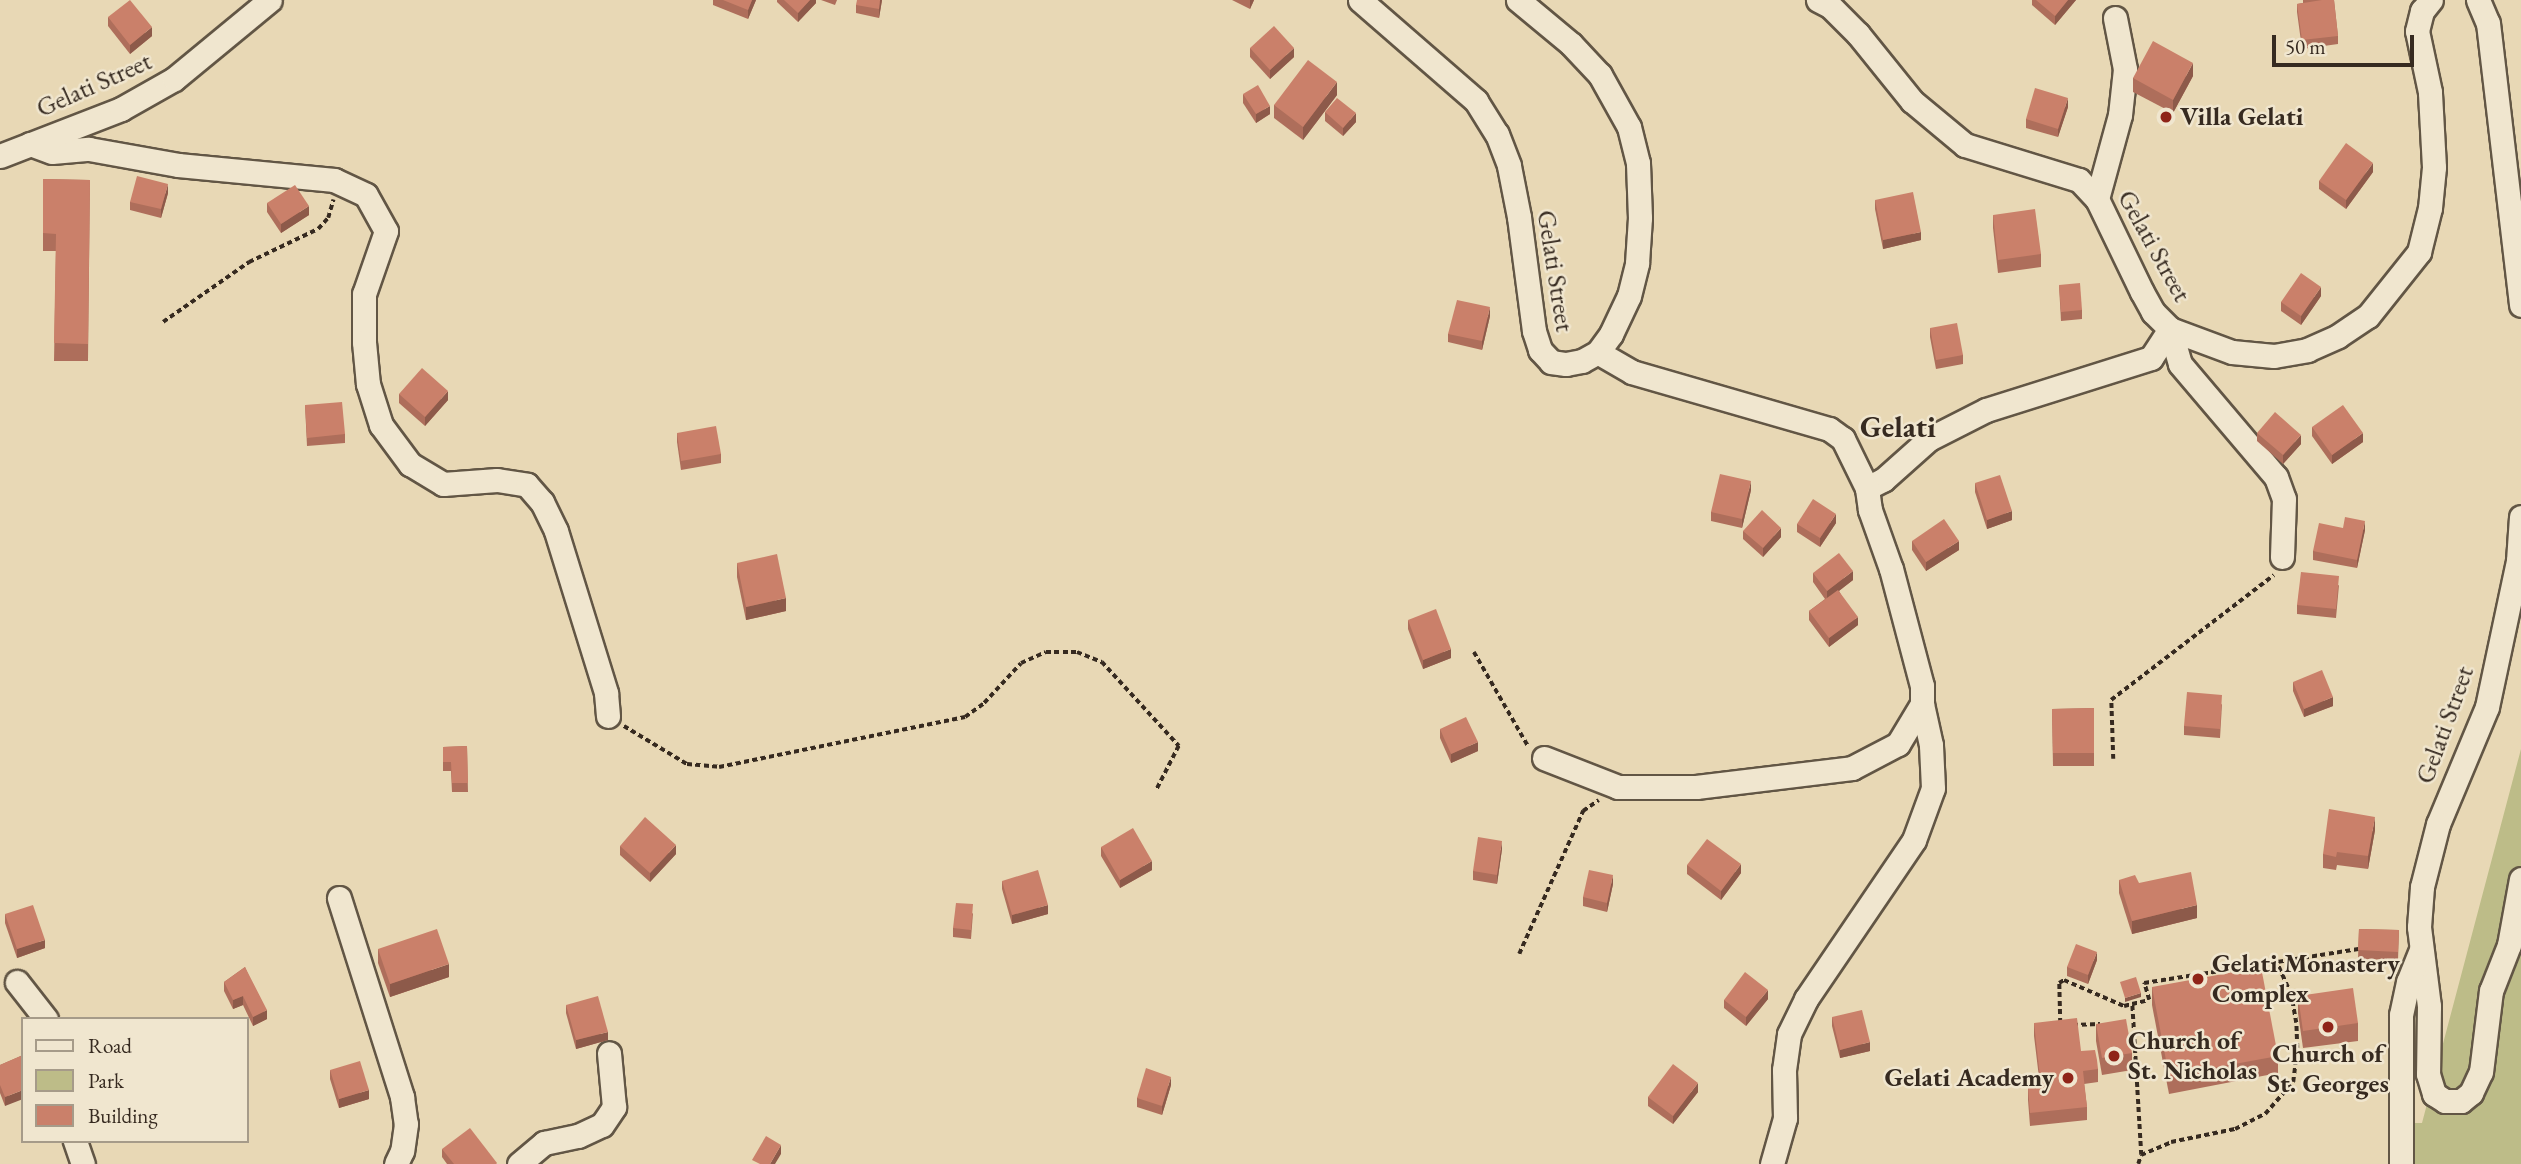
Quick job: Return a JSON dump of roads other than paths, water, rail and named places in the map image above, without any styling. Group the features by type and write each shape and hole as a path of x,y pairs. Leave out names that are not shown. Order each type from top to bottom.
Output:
{"street":[{"name":"Gelati Street","path":"0,156 121,109 174,79 270,0"},
{"name":"Gelati Street","path":"1360,0 1476,101 1497,134 1509,166 1534,331 1540,350 1551,362 1566,364 1582,361 1598,352 1611,334 1629,296 1637,263 1640,218 1638,163 1629,127 1600,75 1571,44 1518,0"},
{"name":"Gelati Street","path":"1818,0 1830,6 1858,34 1912,101 1937,125 1965,145 2079,180 2096,199 2153,312 2170,329 2232,352 2274,356 2307,350 2338,336 2368,316 2419,252 2430,208 2434,167 2430,92 2417,31 2422,11 2431,0"},
{"path":"2478,0 2488,23 2521,305"},
{"path":"2096,199 2120,115 2125,69 2116,18"},
{"path":"30,144 52,152 89,149 178,165 334,180 366,195 386,231 364,294 364,342 368,384 381,425 410,464 443,484 496,480 527,485 542,502 556,531 606,693 608,716"},
{"path":"1867,488 1883,480 1929,439 1986,410 2151,358 2170,329"},
{"path":"2170,329 2180,365 2276,477 2284,499 2282,557"},
{"path":"1598,352 1632,372 1829,429 1843,439 1867,488 1870,510 1891,569 1922,686 1922,704 1931,745 1933,788 1914,840 1806,999 1789,1034 1784,1070 1784,1118 1772,1164"},
{"name":"Gelati Street","path":"2421,950 2423,887 2438,824 2487,706 2518,561 2521,517"},
{"path":"1544,758 1618,787 1696,787 1852,768 1898,744 1922,704"},
{"path":"2421,950 2429,1006 2428,1074 2434,1094 2445,1101 2461,1101 2472,1093 2481,1072 2491,991 2509,945 2521,879"},
{"path":"339,898 402,1097 406,1124 402,1151 396,1164"},
{"path":"2401,1164 2401,1015 2408,982 2421,950"},
{"path":"17,982 44,1017"},
{"path":"519,1164 544,1143 579,1136 602,1125 614,1107 609,1053"},
{"path":"76,1143 83,1164"}],"place":[{"name":"Villa Gelati","path":"2166,117"},
{"name":"Gelati Monastery Complex","path":"2198,979"},
{"name":"Church of St. Georges","path":"2328,1027"},
{"name":"Church of St. Nicholas","path":"2114,1056"},
{"name":"Gelati Academy","path":"2068,1078"}],"district":[{"name":"Gelati","path":"1898,427"}]}
